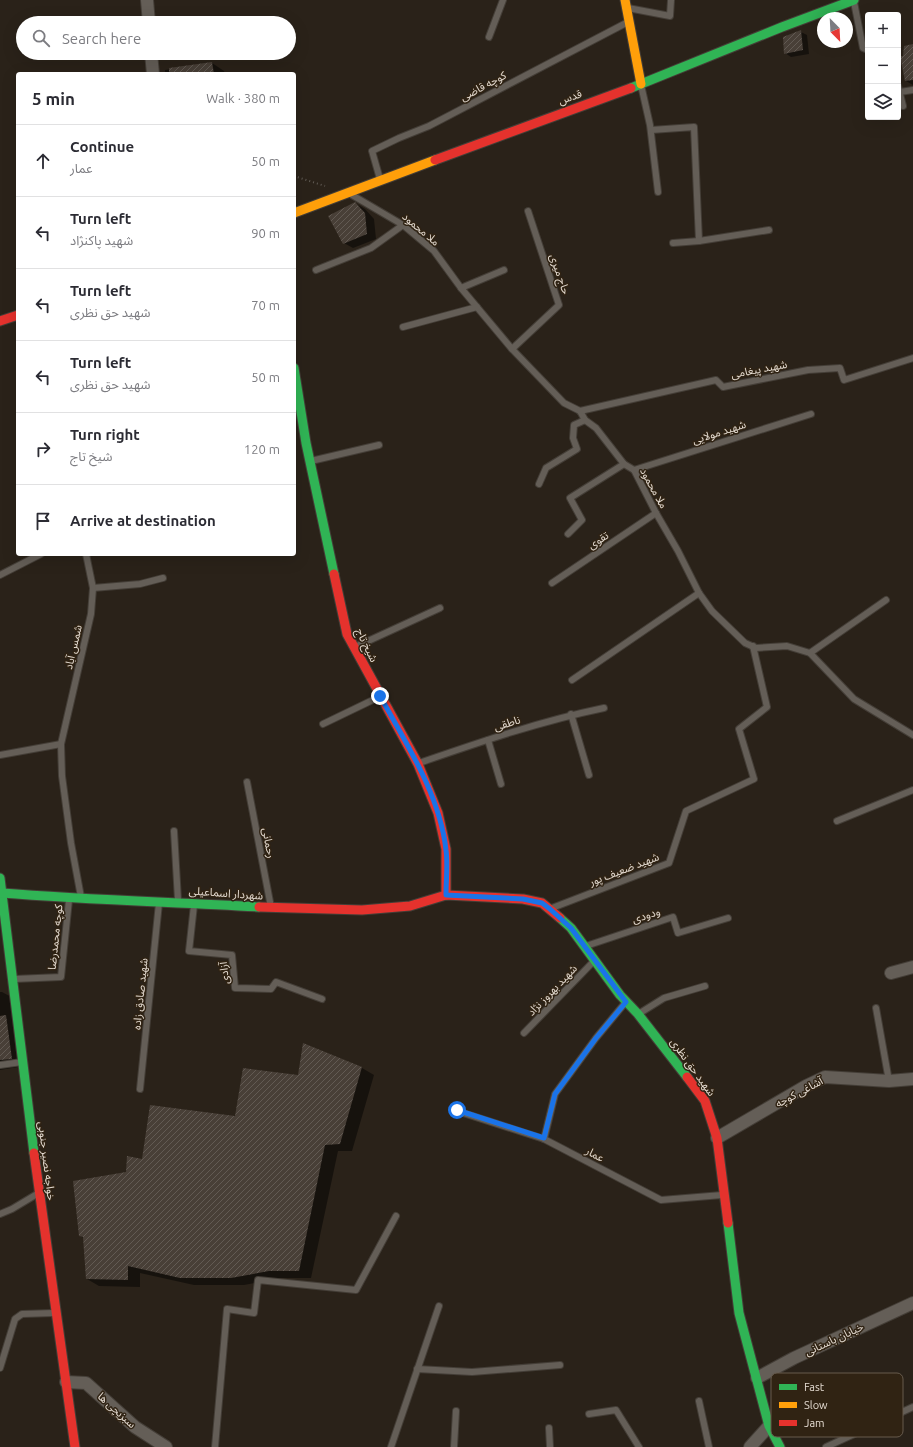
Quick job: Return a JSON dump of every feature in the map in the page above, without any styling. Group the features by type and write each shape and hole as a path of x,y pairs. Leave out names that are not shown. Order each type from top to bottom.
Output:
{"street":[{"path":"147,0 148,16"},
{"name":"قدس","path":"296,212 641,84 782,27 854,0"},
{"path":"626,4 628,22 641,84"},
{"path":"152,60 153,72"},
{"path":"0,322 16,316"},
{"name":"شیخ تاج","path":"296,385 303,443 310,462 347,634 418,764 438,813 446,849 446,895"},
{"name":"خواجه نصیر جنوبی","path":"0,878 39,1193 75,1447"},
{"name":"شهردار اسماعیلی","path":"1,893 81,899 178,902 271,908 362,910 410,906 446,895"},
{"name":"شهید حق نظری","path":"446,895 523,899 542,903 550,909 571,928 626,1002 638,1014 705,1101 717,1138 739,1313 771,1430"},
{"path":"891,973 913,967"},
{"name":"آشاغی کوچه","path":"717,1138 806,1086 825,1077 889,1081 913,1079"},
{"name":"خیابان باستانی","path":"757,1378 794,1358 913,1303"},
{"name":"سبزیچی ها","path":"66,1382 86,1383 135,1428 166,1447"},
{"path":"750,1447 769,1426"},
{"name":"شهید حق نظری","path":"775,1437 780,1447"}],"lane":[{"path":"488,37 503,0"},
{"path":"626,4 670,16 671,0"},
{"path":"854,0 865,48"},
{"name":"کوچه قاضی","path":"380,180 372,151 429,126 628,22"},
{"path":"641,84 651,130 658,192"},
{"path":"901,89 913,90"},
{"path":"901,98 903,106"},
{"path":"651,130 694,127 699,241"},
{"name":"ملا محمود","path":"347,192 403,225 434,251 461,288 512,349 564,403 580,411 584,420 596,428 624,464 634,470 656,513 678,550 699,593 712,611 744,643 756,648 787,646 810,653 854,699 913,735"},
{"name":"حاج میری","path":"512,349 559,305 528,211"},
{"path":"316,270 372,248 403,225"},
{"path":"673,243 699,241 769,230"},
{"path":"461,288 504,270"},
{"path":"403,327 477,307"},
{"name":"شهید پیغامی","path":"580,411 716,380 723,387 808,370 840,368 844,380 913,358"},
{"name":"شهید مولایی","path":"634,470 811,414"},
{"path":"539,484 546,468 577,449 573,438 574,425 584,420"},
{"path":"310,462 379,445"},
{"path":"568,534 582,520 570,498 624,464"},
{"name":"تقوی","path":"552,583 656,513"},
{"path":"0,575 37,556"},
{"name":"شمس آباد","path":"81,899 70,843 62,776 61,744 91,614 94,588 86,556"},
{"path":"94,588 140,584 164,578"},
{"path":"572,680 699,593"},
{"path":"810,653 886,600"},
{"path":"354,647 440,608"},
{"name":"شهید ضعیف پور","path":"550,909 669,863 686,811 754,779 739,729 767,706 753,646"},
{"path":"323,724 380,696"},
{"name":"ناطقی","path":"418,764 571,714 604,708"},
{"path":"571,714 590,775"},
{"path":"488,740 501,784"},
{"path":"0,755 61,744"},
{"name":"رحمانی","path":"248,782 271,908"},
{"path":"837,821 913,790"},
{"path":"174,831 178,902"},
{"name":"کوچه محمدرضا","path":"13,979 61,977 69,898"},
{"name":"شهید صادق زاده","path":"140,1089 159,902"},
{"name":"آزادی","path":"195,903 189,951 232,955 235,988 271,989 276,982 322,999"},
{"name":"ودودی","path":"584,946 673,918 678,933 728,918"},
{"name":"شهید بهروز نژاد","path":"524,1033 594,960"},
{"path":"638,1014 664,998 704,986"},
{"path":"544,1138 555,1094 596,1038 626,1002"},
{"path":"876,1008 889,1081"},
{"path":"0,1065 22,1062"},
{"name":"عمار","path":"457,1110 544,1138 661,1200 724,1194"},
{"path":"0,1214 12,1209 39,1193"},
{"path":"215,1447 227,1309 254,1313 258,1280 356,1290 396,1216"},
{"path":"391,1447 439,1306"},
{"path":"0,1368 15,1319 22,1314 57,1313"},
{"path":"418,1369 472,1372 560,1365"},
{"path":"699,1401 709,1447"},
{"path":"903,1412 913,1407"},
{"path":"590,1414 616,1410 639,1447"},
{"path":"454,1447 456,1411"},
{"path":"549,1428 550,1447"},
{"path":"826,1447 848,1437"}],"path":[{"path":"296,177 347,192"}],"building":[{"path":"801,30 803,50 784,54 783,37"},
{"path":"913,44 913,80 905,81 901,61 904,46"},
{"path":"212,62 214,72 169,72 169,68"},
{"path":"355,202 365,213 367,234 343,244 328,216"},
{"path":"6,1015 12,1059 0,1060 0,1016"},
{"path":"303,1043 362,1067 340,1144 325,1145 299,1271 269,1271 231,1278 180,1278 128,1266 128,1280 86,1279 83,1237 79,1236 73,1181 126,1172 127,1156 142,1159 150,1105 235,1116 243,1068 298,1075"}],"traffic: fast":[{"path":"631,88 782,27 854,0"},
{"path":"296,380 306,443 334,574"},
{"path":"0,878 34,1153"},
{"path":"2,893 259,907"},
{"path":"560,918 571,928 620,995 638,1014 687,1077"},
{"path":"728,1223 739,1313 771,1430"},
{"path":"775,1437 780,1447"}],"traffic: slow":[{"path":"625,0 641,84"},
{"path":"296,212 435,160"}],"traffic: jam":[{"path":"435,160 631,88"},
{"path":"0,321 16,316"},
{"path":"334,574 347,634 418,764 438,813 446,849 446,895"},
{"path":"259,907 362,910 410,906 446,895 523,899 542,903 560,918"},
{"path":"687,1077 705,1101 717,1138 728,1223"},
{"path":"34,1153 75,1447"}],"route":[{"path":"380,696 418,764 438,813 446,849 446,895 523,899 542,903 571,928 626,1002 596,1038 555,1094 544,1138 457,1110"}]}
